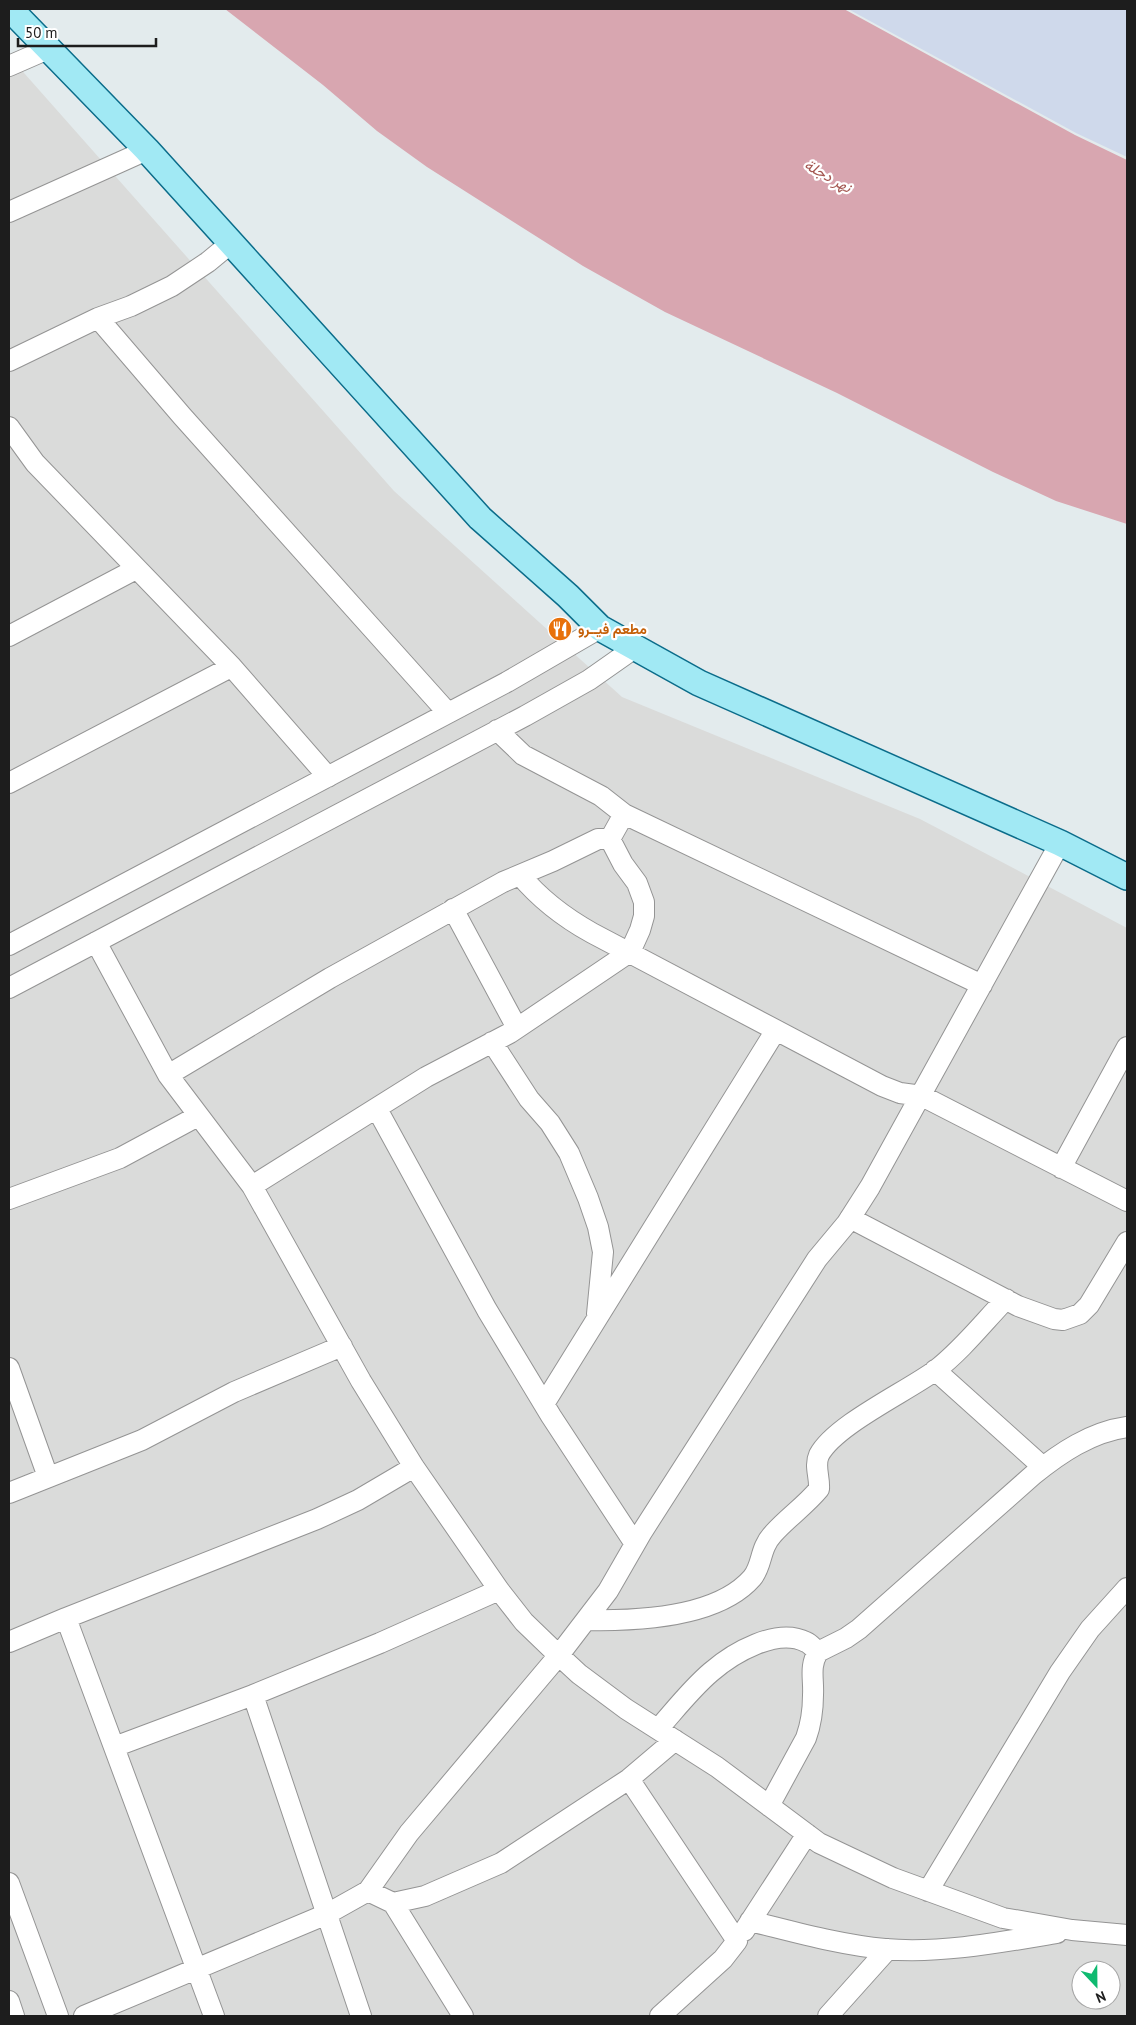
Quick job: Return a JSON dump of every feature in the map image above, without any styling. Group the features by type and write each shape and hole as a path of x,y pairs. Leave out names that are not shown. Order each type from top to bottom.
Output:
{"main road":[{"path":"10,9 147,150 480,518 568,596 600,628 699,683 1060,843 1127,877"}],"street":[{"path":"9,66 48,49"},
{"path":"9,212 147,150"},
{"path":"9,361 98,318 131,306 172,286 208,262 231,243"},
{"path":"98,318 182,416 448,713"},
{"path":"9,426 35,463 232,666 328,777"},
{"path":"9,636 136,569"},
{"path":"9,945 507,682 600,628"},
{"path":"9,988 589,680 636,647"},
{"path":"9,783 232,666"},
{"path":"497,730 523,755 601,796 624,814 982,985"},
{"path":"610,839 624,814"},
{"path":"168,1075 330,978 503,882 598,839 610,839"},
{"path":"252,1186 426,1077 517,1028 630,952 644,916 644,902 637,883 623,864 610,839"},
{"path":"84,2016 327,1914 368,1891 409,1832 587,1620 608,1591 635,1544 817,1259 850,1218 870,1187 922,1096 1060,843"},
{"path":"520,875 547,903 572,922 882,1086 900,1093 922,1096 1127,1202"},
{"path":"453,909 517,1028"},
{"path":"96,942 168,1075 252,1186 361,1381 414,1467 499,1590 524,1622 558,1655 579,1674 618,1703 717,1767 819,1843 835,1851 893,1878 1003,1918 1072,1930 1127,1935"},
{"path":"544,1404 776,1030"},
{"path":"492,1042 524,1091 550,1123 568,1153 588,1198 598,1227 603,1252 596,1306 597,1318"},
{"path":"1061,1168 1127,1048"},
{"path":"377,1108 442,1231 487,1310 544,1404 635,1544"},
{"path":"9,1199 120,1158 198,1116"},
{"path":"850,1218 1006,1300 1054,1319 1063,1320 1085,1310 1125,1252"},
{"path":"587,1620 615,1621 666,1615 708,1606 743,1587 756,1573 764,1546 773,1534 818,1489 817,1461 824,1448 846,1428 936,1370 1006,1300"},
{"path":"9,1493 142,1440 234,1392 342,1346"},
{"path":"9,1368 48,1477"},
{"path":"936,1370 1043,1467"},
{"path":"769,1806 809,1729 813,1699 811,1668 818,1652 840,1642 859,1629 1060,1454 1086,1440 1127,1427"},
{"path":"9,1642 317,1520 358,1500 414,1467"},
{"path":"928,1891 1060,1672 1090,1629 1127,1588"},
{"path":"114,1747 253,1695 380,1643 499,1590"},
{"path":"66,1618 214,2016"},
{"path":"658,1729 709,1673 733,1656 763,1641 791,1638 808,1643 818,1652"},
{"path":"253,1695 361,2016"},
{"path":"393,1903 425,1896 501,1863 629,1779 675,1740"},
{"path":"629,1779 737,1942"},
{"path":"660,2016 723,1959 737,1942 807,1834"},
{"path":"9,1883 58,2016"},
{"path":"368,1891 393,1903 463,2016"},
{"path":"750,1922 853,1945 888,1949 980,1945 1072,1930"},
{"path":"828,2016 888,1949"},
{"path":"9,2001 14,2016"}],"shaded area":[{"path":"848,9 1127,9 1127,157 1076,133"},
{"path":"9,56 394,491 622,697 920,819 1127,928 1127,2016 9,2016"}],"water":[{"name":"نهر دجلة","path":"225,9 844,9 1075,135 1127,160 1127,524 1056,501 993,472 837,393 665,312 583,266 427,167 377,131 323,85"}],"place":[{"name":"مطعم فيــرو","path":"560,629"}]}
